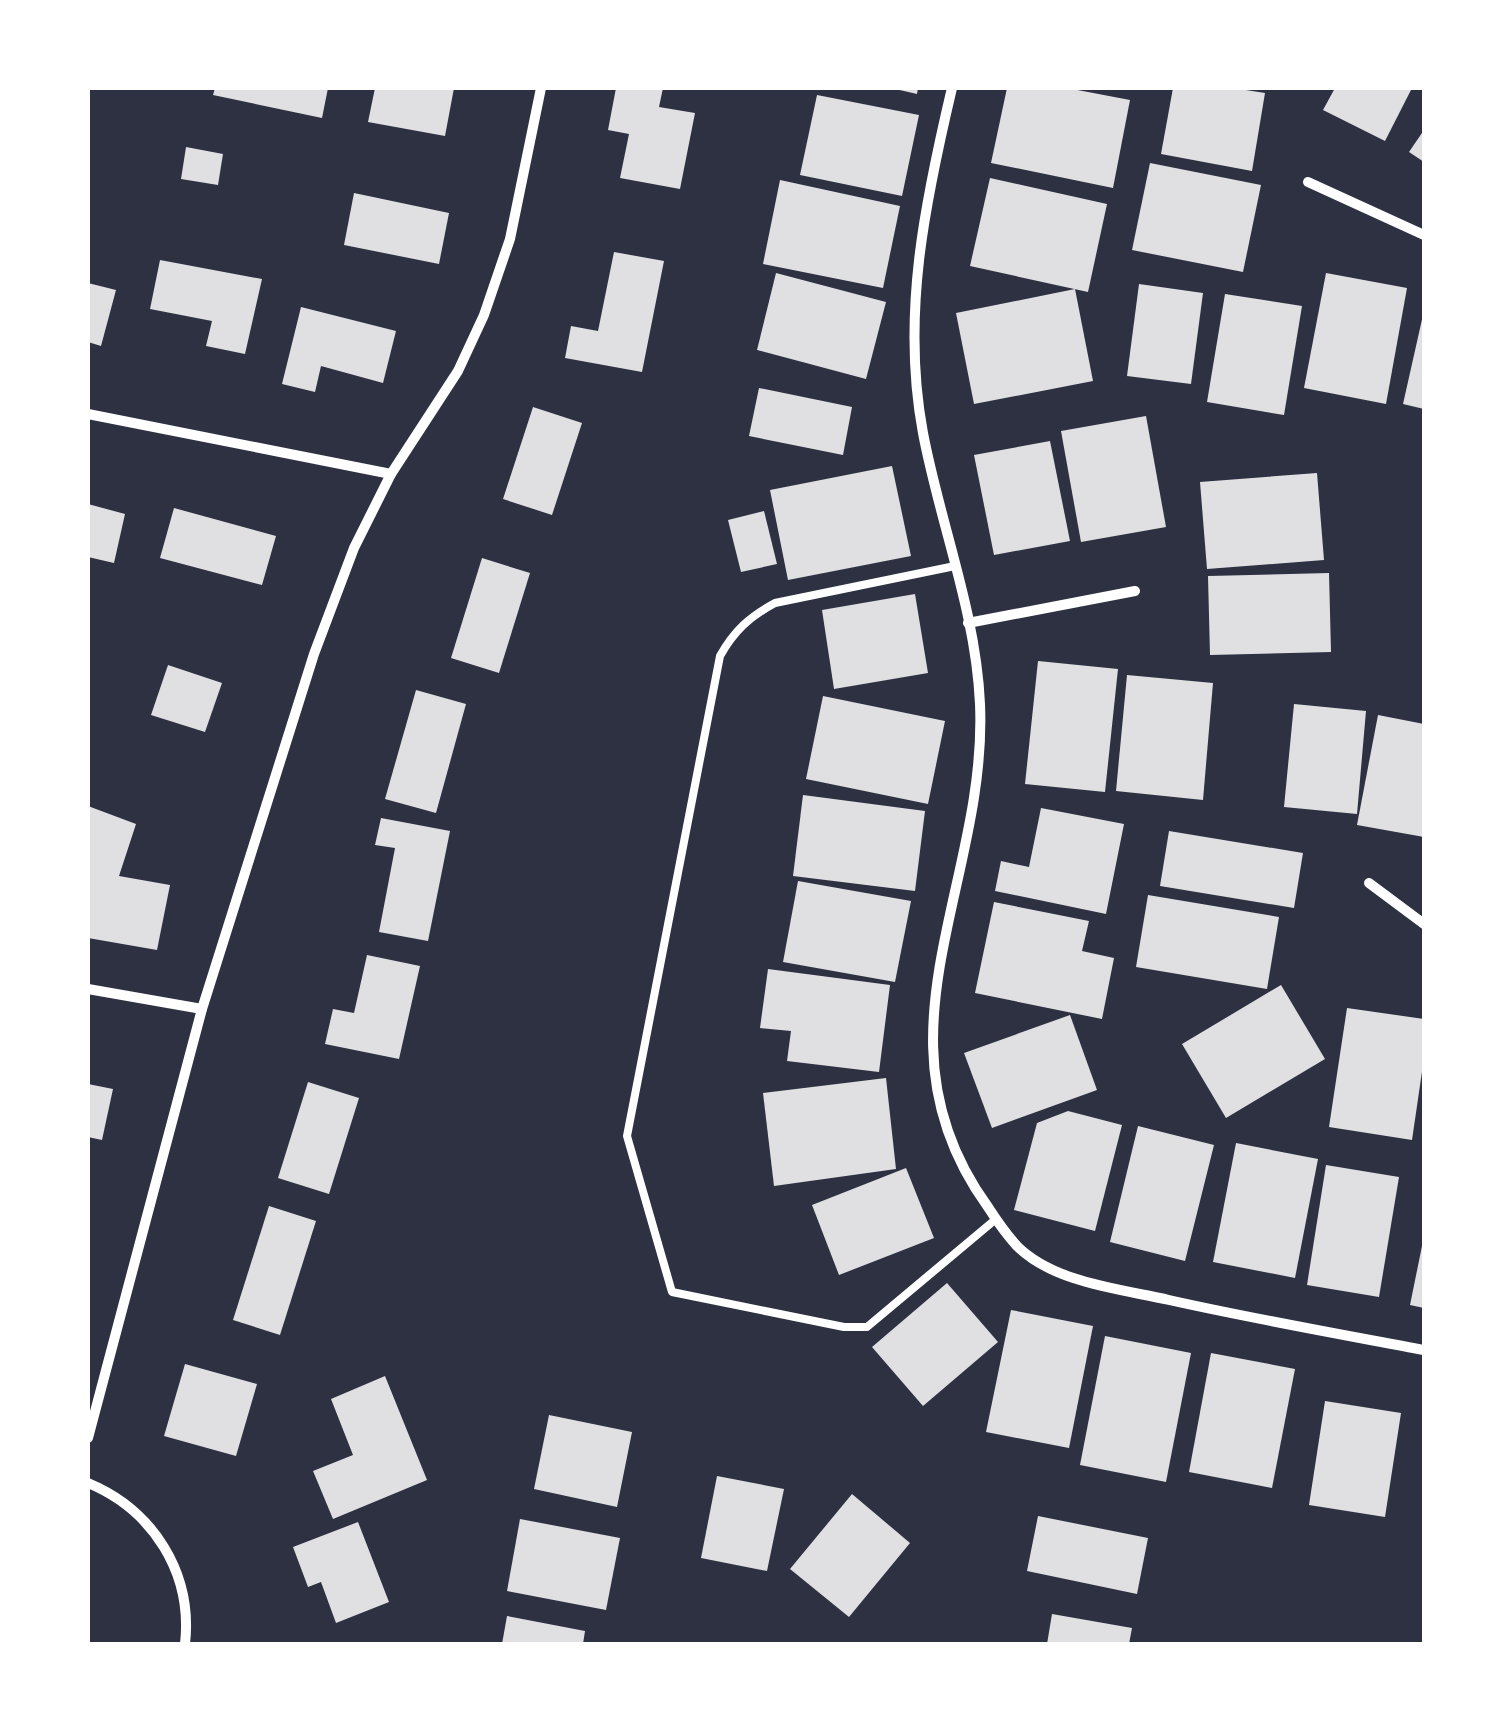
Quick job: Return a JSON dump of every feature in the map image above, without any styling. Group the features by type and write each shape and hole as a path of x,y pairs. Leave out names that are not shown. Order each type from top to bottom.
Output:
{"street":[{"path":"88,1438 202,1009 314,654 354,548 390,474 458,371 484,316 510,239 541,88"},
{"path":"952,88 919,254 912,340 923,434 968,622 979,686 979,756 939,970 932,1030 940,1111 954,1154 1011,1240 1038,1261 1078,1278 1212,1309 1424,1350"},
{"path":"1308,182 1424,235"},
{"path":"88,414 390,474"},
{"path":"968,622 1135,591"},
{"path":"1370,883 1424,924"},
{"path":"88,989 202,1009"},
{"path":"88,1482 132,1509 166,1548 186,1600 186,1644"}],"lane":[{"path":"954,566 775,603 749,617 731,636 720,656 626,1136 672,1292 844,1328 867,1327 996,1220"}],"building":[{"path":"215,88 328,88 322,118 213,95"},
{"path":"375,88 454,88 445,136 368,122"},
{"path":"616,88 663,88 659,107 695,113 680,189 620,178 629,134 608,130"},
{"path":"891,88 918,88 917,94"},
{"path":"1007,88 1067,88 1130,100 1113,188 991,163"},
{"path":"1173,88 1233,88 1265,93 1252,171 1161,154"},
{"path":"1335,88 1412,88 1385,141 1323,110"},
{"path":"817,95 919,115 902,196 800,175"},
{"path":"1424,130 1424,162 1409,152"},
{"path":"186,147 223,154 218,185 181,179"},
{"path":"1150,163 1261,185 1243,272 1132,250"},
{"path":"990,178 1107,204 1088,292 970,266"},
{"path":"780,180 900,206 883,288 763,264"},
{"path":"354,193 449,213 439,264 344,245"},
{"path":"614,252 664,261 642,372 565,358 571,326 598,331"},
{"path":"160,260 262,279 245,354 206,346 212,321 150,309"},
{"path":"776,273 886,302 866,379 757,350"},
{"path":"1326,273 1407,288 1386,404 1304,388"},
{"path":"88,283 116,290 101,346 88,342"},
{"path":"1139,284 1203,293 1191,384 1127,376"},
{"path":"1075,289 1093,381 974,404 956,313"},
{"path":"1225,294 1302,306 1284,415 1207,402"},
{"path":"301,307 396,331 383,383 321,366 315,392 282,384"},
{"path":"1424,315 1424,409 1403,404"},
{"path":"759,388 852,407 843,455 749,436"},
{"path":"533,407 582,423 552,515 503,499"},
{"path":"1146,416 1166,527 1081,542 1061,431"},
{"path":"1050,441 1070,541 994,555 974,455"},
{"path":"892,466 911,556 788,580 770,490"},
{"path":"1317,473 1324,560 1207,569 1200,482"},
{"path":"88,504 125,514 114,563 88,557"},
{"path":"174,508 276,536 262,585 160,558"},
{"path":"764,511 777,564 741,572 728,520"},
{"path":"482,558 530,573 499,673 451,658"},
{"path":"1329,573 1331,652 1210,655 1208,576"},
{"path":"915,594 928,673 834,689 822,610"},
{"path":"1038,661 1118,669 1105,792 1025,784"},
{"path":"168,665 222,683 205,732 151,715"},
{"path":"1127,675 1213,683 1203,800 1116,791"},
{"path":"416,690 466,704 436,813 385,799"},
{"path":"823,696 945,721 928,804 806,779"},
{"path":"1294,704 1366,711 1357,814 1284,807"},
{"path":"1378,715 1424,724 1424,837 1357,825"},
{"path":"803,795 925,811 915,891 793,876"},
{"path":"88,806 136,824 119,876 170,885 157,950 88,938"},
{"path":"1041,808 1124,824 1106,914 995,891 1001,861 1029,867"},
{"path":"381,818 450,831 428,941 379,932 395,848 375,845"},
{"path":"1169,831 1303,853 1294,908 1160,886"},
{"path":"798,881 911,901 895,982 783,962"},
{"path":"1148,895 1279,917 1267,989 1136,967"},
{"path":"994,902 1089,921 1082,951 1114,958 1102,1019 975,993"},
{"path":"367,955 420,966 399,1059 325,1044 333,1009 354,1013"},
{"path":"768,969 890,985 879,1072 787,1061 791,1031 760,1028"},
{"path":"1281,985 1325,1059 1226,1118 1182,1044"},
{"path":"1347,1008 1424,1019 1424,1058 1412,1140 1329,1127"},
{"path":"1070,1015 1097,1090 992,1128 964,1053"},
{"path":"886,1078 896,1169 774,1186 763,1093"},
{"path":"308,1082 359,1098 329,1194 278,1178"},
{"path":"88,1084 113,1089 102,1140 88,1137"},
{"path":"1068,1111 1122,1125 1095,1231 1014,1210 1037,1123"},
{"path":"1138,1126 1214,1145 1185,1261 1110,1242"},
{"path":"1236,1143 1318,1159 1295,1278 1213,1262"},
{"path":"1326,1165 1399,1177 1379,1297 1307,1285"},
{"path":"906,1168 934,1238 839,1275 812,1205"},
{"path":"269,1206 316,1221 280,1335 233,1320"},
{"path":"1424,1241 1424,1308 1410,1305"},
{"path":"947,1283 998,1342 923,1406 872,1347"},
{"path":"1011,1310 1093,1326 1069,1448 986,1432"},
{"path":"1105,1336 1191,1353 1166,1482 1080,1465"},
{"path":"1211,1353 1295,1369 1272,1488 1189,1472"},
{"path":"185,1364 257,1384 236,1456 164,1436"},
{"path":"385,1376 427,1480 333,1519 313,1471 353,1455 331,1399"},
{"path":"1325,1401 1401,1413 1385,1517 1309,1505"},
{"path":"549,1415 632,1432 617,1507 534,1489"},
{"path":"717,1476 784,1489 767,1571 701,1558"},
{"path":"852,1494 910,1543 849,1617 790,1569"},
{"path":"1038,1516 1148,1538 1137,1594 1027,1571"},
{"path":"520,1519 620,1538 606,1610 507,1591"},
{"path":"358,1522 389,1602 336,1623 321,1582 308,1587 293,1547"},
{"path":"1052,1614 1132,1628 1129,1644 1047,1644"},
{"path":"507,1616 585,1631 583,1644 502,1644"}]}
